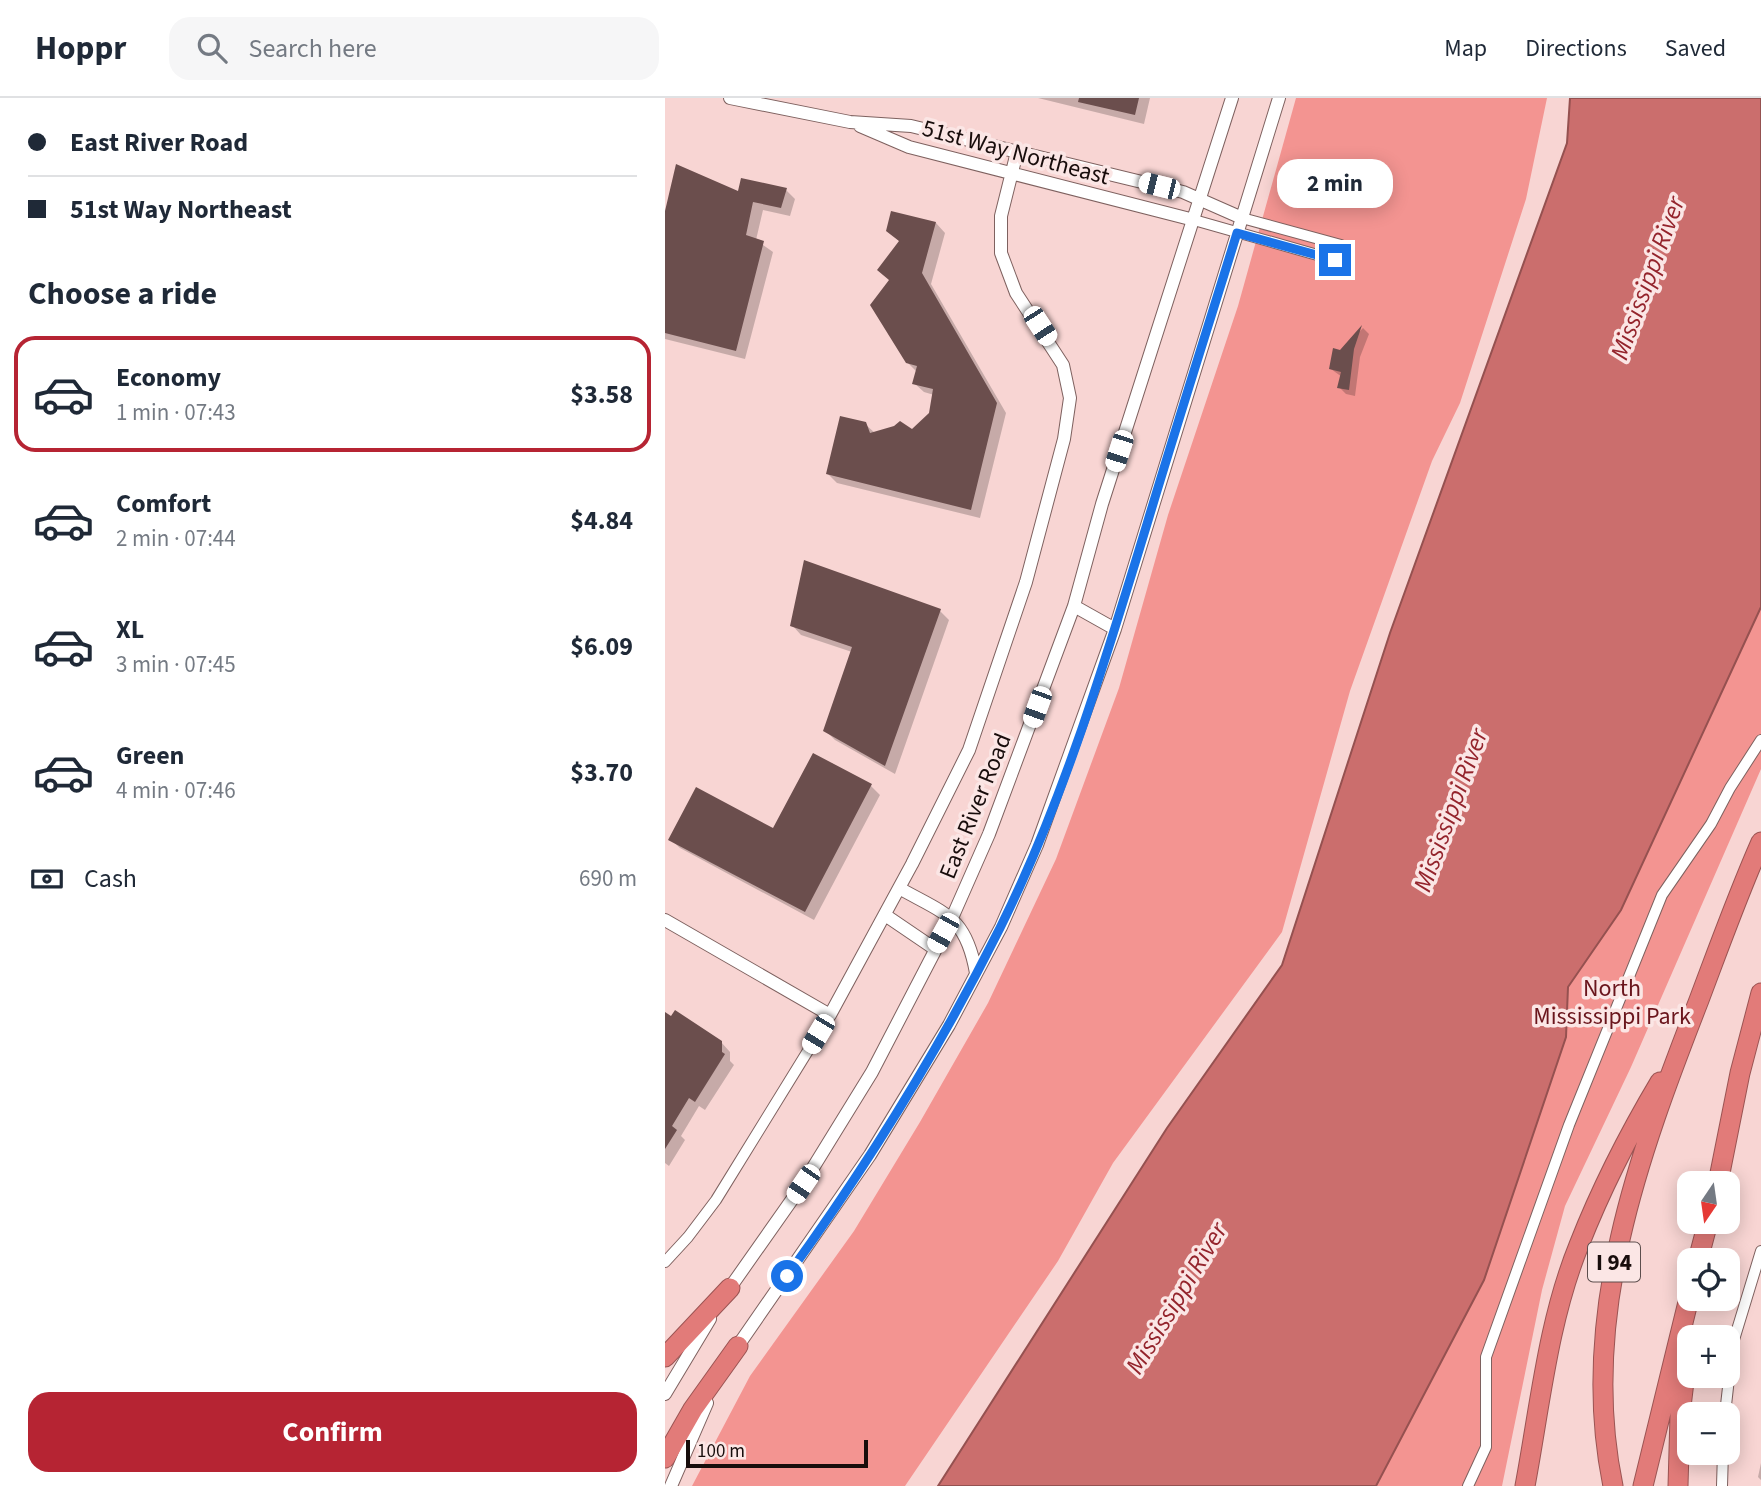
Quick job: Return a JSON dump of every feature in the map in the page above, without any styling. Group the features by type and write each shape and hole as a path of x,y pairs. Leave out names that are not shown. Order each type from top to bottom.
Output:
{"highway":[{"name":"I 94","path":"1613,1486 1604,1405 1604,1346 1611,1280 1631,1191 1680,1047 1761,842"},
{"path":"1720,1171 1743,1060 1761,993"},
{"path":"1525,1486 1556,1322 1578,1246 1638,1120 1680,1047"},
{"path":"1538,1486 1555,1350 1598,1203"},
{"path":"665,1357 730,1287"},
{"path":"1643,1486 1686,1311"},
{"path":"665,1458 693,1409 738,1346"},
{"path":"1678,1486 1679,1415 1683,1388"}],"street":[{"name":"51st Way Northeast","path":"730,98 850,122 911,126 1183,192 1242,218 1341,245"},
{"name":"East River Road","path":"665,1394 730,1287 795,1195 873,1072 952,918 989,834 1074,606 1102,504 1232,98"},
{"path":"671,1486 702,1412 738,1346 870,1155 949,1025 1037,845 1115,629 1279,98"},
{"name":"51st Way Northeast","path":"850,122 909,147 1194,220 1335,260"},
{"path":"665,1262 716,1200 830,1015 885,915 969,750 1026,582 1069,416 1069,386 1063,365 1016,293 1001,253 1001,216 1017,152"},
{"path":"1074,606 1115,629"},
{"path":"1468,1486 1486,1447 1486,1357 1569,1125 1662,895 1711,824 1761,740"},
{"path":"899,888 952,918 963,929 972,949 976,973"},
{"path":"885,915 935,949"},
{"path":"665,920 830,1015"},
{"path":"1726,1402 1733,1343 1756,1287 1761,1251"},
{"path":"1722,1486 1723,1465"}],"green space":[{"path":"1296,98 1547,98 1526,199 1460,403 1432,461 1350,691 1282,932 1113,1163 1058,1261 905,1486 692,1486 750,1376 854,1231 920,1122 988,1003 1056,859 1119,688 1168,515 1238,306"},
{"name":"North Mississippi Park","path":"1761,607 1761,769 1631,1067 1565,1206 1542,1290 1502,1486 1376,1486 1484,1280 1566,1037 1568,987 1621,910"}],"water":[{"name":"Mississippi River","path":"1570,98 1761,98 1761,607 1621,910 1568,987 1566,1037 1484,1280 1376,1486 938,1486 1167,1128 1282,965 1390,633 1567,143"}],"building":[{"path":"1079,98 1139,98 1135,115 1078,102"},
{"path":"676,164 738,191 741,178 787,188 781,208 753,202 746,235 764,241 736,351 665,333 665,211"},
{"path":"891,211 936,222 922,273 997,403 971,510 826,474 840,416 866,422 870,433 894,426 900,421 912,429 929,413 933,389 912,384 917,366 906,363 870,305 889,280 877,270 899,241 886,231"},
{"path":"1362,325 1354,349 1349,390 1337,388 1341,372 1329,369 1333,348 1340,350"},
{"path":"804,560 941,609 885,766 823,731 852,647 790,626"},
{"path":"813,753 872,784 805,912 668,840 696,787 773,828"},
{"path":"675,1010 722,1041 722,1052 725,1054 695,1102 689,1098 672,1126 677,1130 665,1149 665,1012 671,1016"}],"route":[{"path":"787,1276 870,1155 949,1025 1001,927 1037,845 1073,753 1115,629 1237,233 1335,260"}]}
